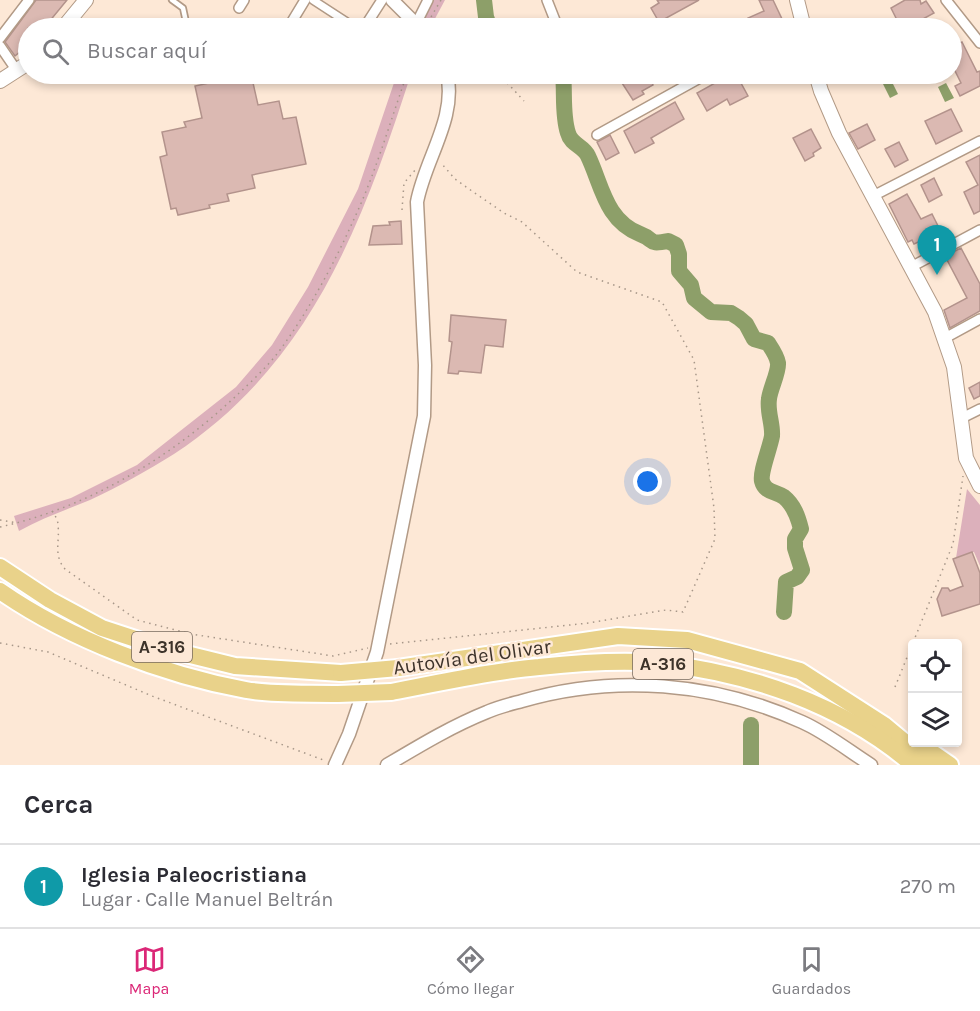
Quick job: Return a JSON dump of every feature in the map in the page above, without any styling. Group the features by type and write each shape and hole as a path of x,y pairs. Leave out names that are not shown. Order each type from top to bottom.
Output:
{"highway":[{"name":"Autovía del Olivar","path":"0,567 50,600 102,628 166,649 235,666 341,673 398,668 618,636 687,640 800,671 884,725 932,765"},
{"name":"Autovía del Olivar","path":"0,591 77,636 162,669 247,690 338,694 391,692 537,667 596,663 656,663 728,673 813,701 892,747 913,765"},
{"path":"800,671 871,711 908,736"},
{"path":"925,747 950,765"}],"main road":[{"path":"71,18 86,0"},
{"path":"797,0 802,18"},
{"path":"820,84 832,119 935,312 954,367 966,458 980,486"}],"street":[{"path":"0,38 29,0"},
{"path":"294,18 305,0"},
{"path":"313,0 341,18"},
{"path":"370,18 382,0"},
{"path":"392,0 411,18"},
{"path":"423,18 428,0"},
{"path":"547,0 554,18"},
{"path":"946,0 960,18"},
{"path":"962,20 980,43"},
{"path":"0,46 6,75"},
{"path":"335,765 349,734 379,645 424,416 425,365 417,202 420,186 444,122 450,95 448,84"},
{"path":"597,135 689,84"},
{"path":"873,196 980,141"},
{"path":"911,267 980,230"},
{"path":"945,338 980,319"},
{"path":"960,419 980,409"},
{"path":"387,765 422,744 488,711 539,696 591,686 654,684 726,695 803,722 871,765"}],"lane":[{"path":"172,0 183,8 185,18"}],"path":[{"path":"427,18 441,0"},
{"path":"0,527 52,511 99,492 166,454 221,410 249,384 279,350 324,279 369,184 404,84"},
{"path":"509,84 524,101"},
{"path":"52,511 59,522 56,547 59,562 65,569 137,620 191,634 333,656 379,645 589,623 666,610 683,612 715,538 714,508 694,360 662,302 577,272 522,222 504,213 455,179 431,157 412,171 404,183 402,210"},
{"path":"895,687 953,544 966,458"},
{"path":"0,520 18,523"},
{"path":"0,642 48,652 152,696 335,765"}],"shaded area":[{"path":"428,0 445,0 435,18 419,18"},
{"path":"394,84 408,84 373,183 351,236 326,286 297,333 262,377 222,418 174,454 101,495 19,531 14,516 71,498 137,465 236,387 272,345 308,287 358,189"},
{"path":"883,84 893,84 898,94 890,98"},
{"path":"947,84 954,98 945,102 938,87"},
{"path":"967,489 980,505 980,566 974,552 956,558"}],"building":[{"path":"36,0 67,0 52,18 23,18"},
{"path":"657,0 699,0 666,18 657,18 651,8 659,3"},
{"path":"759,0 773,0 782,18 748,18 764,11"},
{"path":"905,0 920,0 921,4 926,1 934,13 925,18 896,18 891,8"},
{"path":"18,24 18,53 15,56 5,42"},
{"path":"962,42 977,72 980,71 980,86 960,96 955,86 962,84"},
{"path":"253,84 258,105 279,101 283,119 296,117 306,164 252,175 255,188 227,194 229,201 209,205 210,208 178,215 176,208 171,209 160,157 167,155 162,132 186,127 184,122 202,118 195,86"},
{"path":"623,84 653,84 642,91 644,94 633,100"},
{"path":"713,84 741,84 748,96 730,105 727,99 707,111 697,93"},
{"path":"675,102 684,119 651,138 654,143 635,153 624,131"},
{"path":"951,109 962,131 936,144 925,121"},
{"path":"867,124 875,140 858,149 849,133"},
{"path":"811,129 821,148 805,161 793,138"},
{"path":"610,135 619,153 606,160 597,142"},
{"path":"899,142 908,160 895,167 885,149"},
{"path":"980,155 980,211 974,214 964,192 978,185 966,162"},
{"path":"934,178 942,195 929,202 921,185"},
{"path":"907,194 921,219 932,214 941,232 914,244 912,240 908,242 889,204"},
{"path":"401,221 402,244 369,245 373,226 390,225 389,222"},
{"path":"961,248 980,284 980,311 950,328 944,310 967,298 945,256"},
{"path":"451,315 506,320 503,347 485,345 481,373 459,371 458,374 448,373 452,342 449,341"},
{"path":"980,382 980,396 974,399 969,388"},
{"path":"972,552 980,573 980,604 942,616 937,599 942,588 948,588 950,591 963,586 953,559"}],"waterway":[{"path":"484,0 486,18"},
{"path":"563,84 564,111 568,133 586,153 606,201 619,220 628,228 652,241 668,241 676,245 679,254 679,271 691,285 694,298 711,312 731,313 739,318 746,324 754,339 768,343 777,358 778,367 769,404 772,436 762,472 762,481 766,488 781,495 790,504 801,529 795,539 795,548 802,570 797,577 786,582 784,612"},
{"path":"751,725 751,765"}],"place":[{"name":"Iglesia Paleocristiana","path":"937,275"}]}
